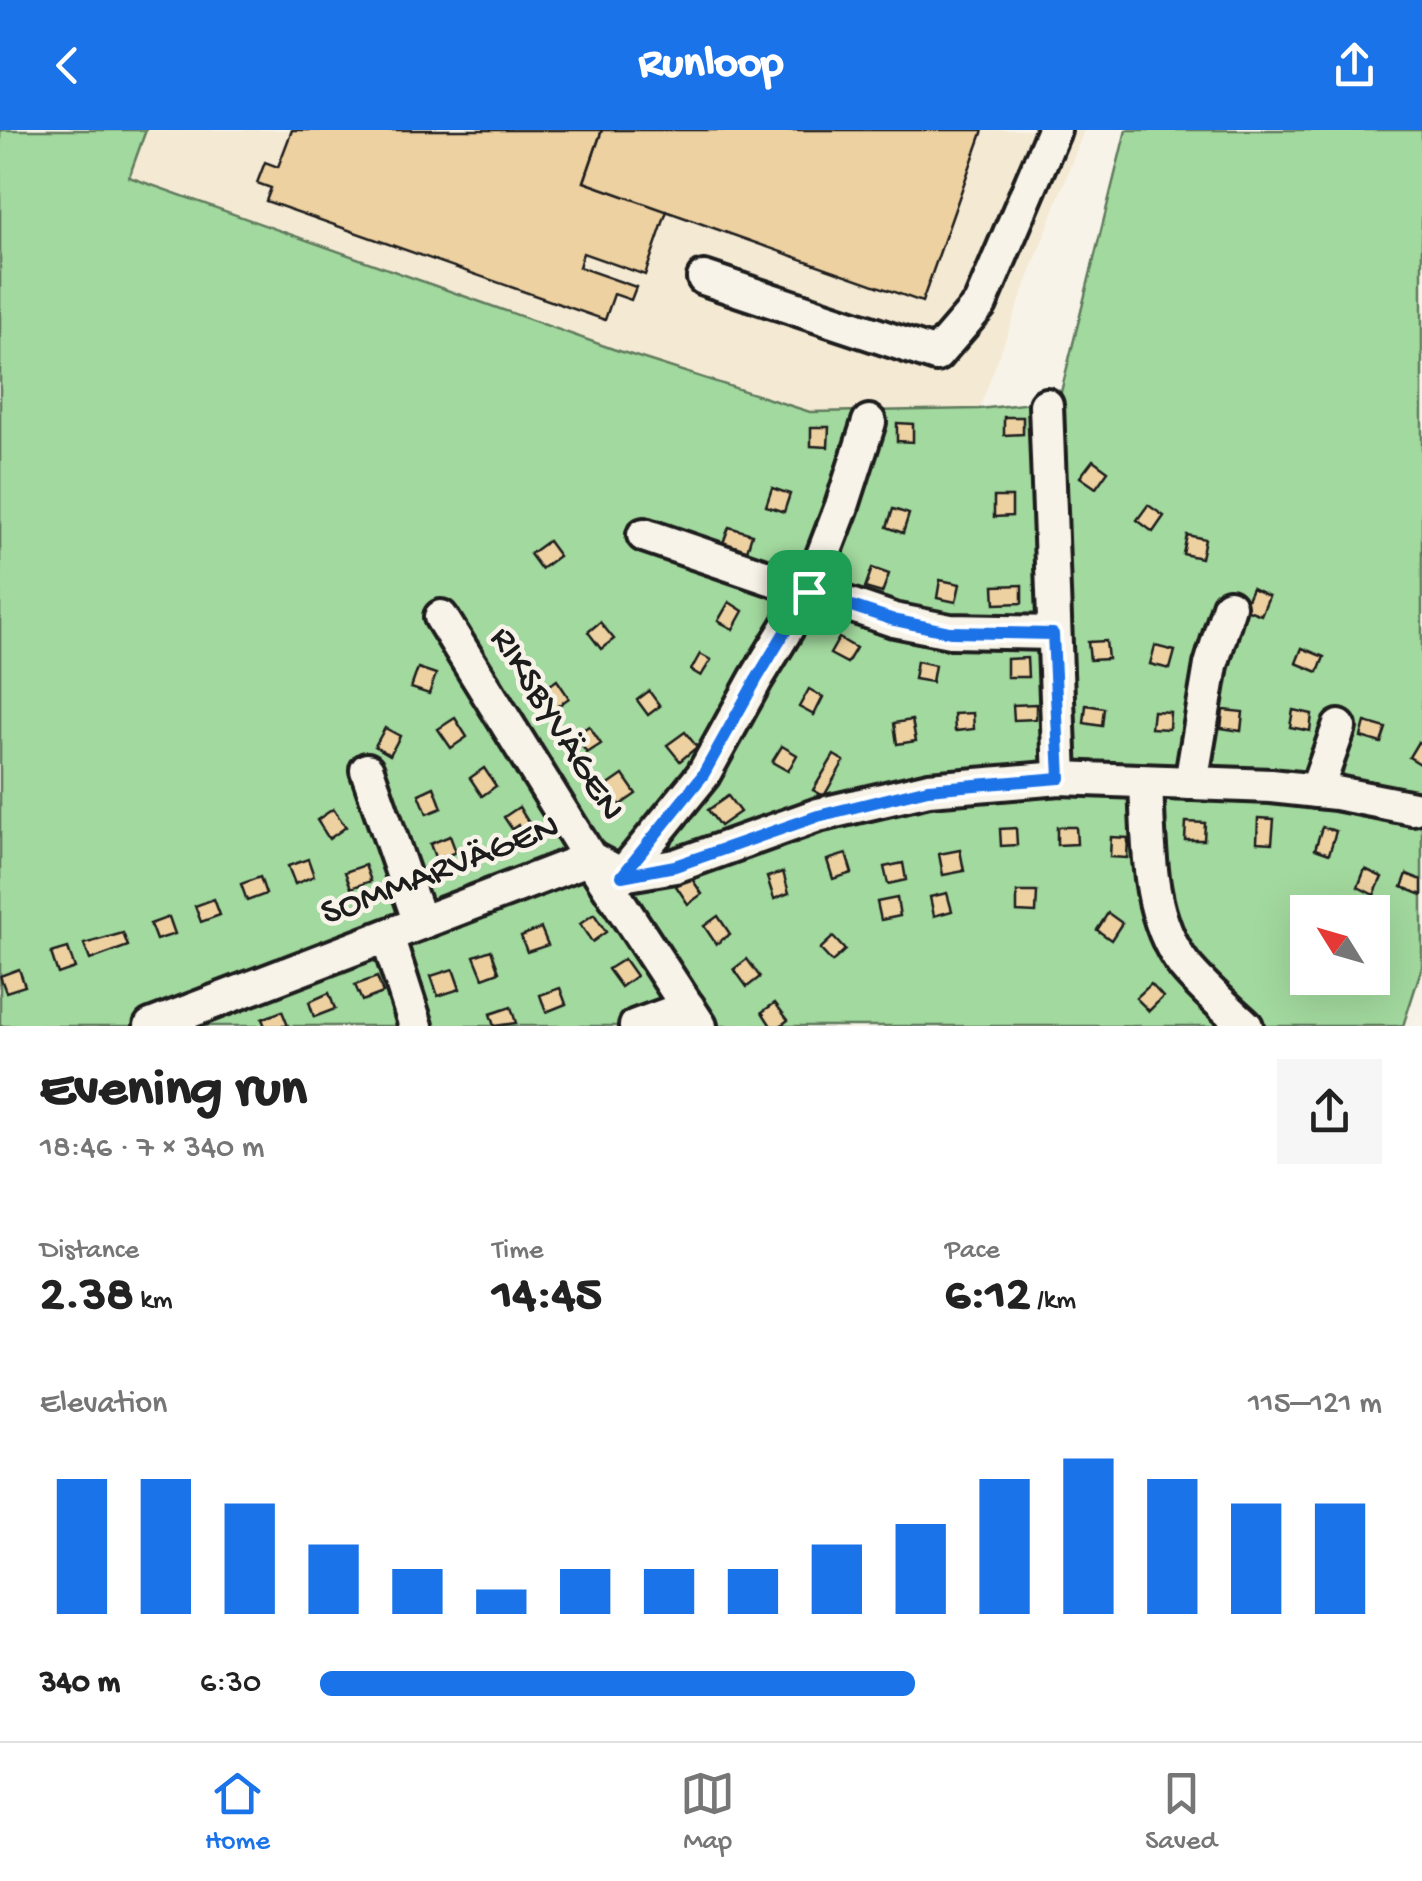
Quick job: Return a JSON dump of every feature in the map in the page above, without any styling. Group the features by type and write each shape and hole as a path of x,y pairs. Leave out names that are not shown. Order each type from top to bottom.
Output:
{"street":[{"path":"704,278 936,355 980,304 1054,130"},
{"path":"1046,405 1060,778"},
{"path":"622,876 703,775 809,592 869,422"},
{"path":"644,535 894,620 950,632 1053,634"},
{"path":"1191,783 1210,665 1229,606"},
{"name":"RIKSBYVÄGEN","path":"441,617 590,858 694,1016"},
{"path":"1316,791 1338,727"},
{"path":"366,770 420,924"},
{"path":"622,876 675,866 818,816 928,789 1060,778 1191,783 1316,791 1413,808"},
{"path":"1146,784 1154,891 1166,932 1184,964 1246,1026"},
{"name":"SOMMARVÄGEN","path":"151,1026 590,858 622,876"},
{"path":"387,936 416,1026"},
{"path":"636,1026 694,1016"}],"shaded area":[{"path":"146,130 1084,130 979,409 810,412 613,349 129,177"}],"green space":[{"path":"0,130 146,130 129,177 613,349 810,412 979,409 1059,400 1126,130 1422,130 1422,967 1403,1026 0,1026"}],"building":[{"path":"292,130 602,130 584,182 667,211 645,275 583,253 579,267 636,287 631,300 614,294 605,320 266,201 271,188 257,183 265,162 278,167"},
{"path":"602,130 983,130 922,302 584,182"},
{"path":"1004,417 1023,417 1023,434 1004,435"},
{"path":"897,423 913,424 913,442 897,441"},
{"path":"811,427 829,427 828,447 811,446"},
{"path":"1093,460 1108,471 1096,488 1080,477"},
{"path":"772,488 790,494 784,512 766,506"},
{"path":"994,497 1012,497 1012,516 994,517"},
{"path":"1148,505 1164,516 1153,532 1137,520"},
{"path":"893,509 909,514 903,533 887,527"},
{"path":"729,527 752,534 747,551 723,543"},
{"path":"1187,535 1205,539 1201,558 1183,554"},
{"path":"548,541 559,556 541,569 530,554"},
{"path":"872,568 889,574 882,593 865,588"},
{"path":"940,580 960,584 956,602 937,598"},
{"path":"1022,585 1022,603 995,604 994,586"},
{"path":"1252,588 1269,596 1261,615 1243,608"},
{"path":"729,602 743,611 733,629 718,621"},
{"path":"600,622 614,639 601,649 588,632"},
{"path":"839,638 856,648 847,663 830,654"},
{"path":"1106,641 1108,659 1090,660 1088,642"},
{"path":"1155,646 1175,651 1170,669 1150,664"},
{"path":"1302,648 1324,657 1318,672 1296,663"},
{"path":"700,654 711,660 701,676 691,670"},
{"path":"1027,658 1028,677 1007,677 1007,659"},
{"path":"917,661 935,665 932,682 914,679"},
{"path":"418,668 436,674 429,694 411,688"},
{"path":"557,680 569,698 555,708 543,690"},
{"path":"809,689 823,697 814,715 799,707"},
{"path":"649,691 660,706 648,715 637,700"},
{"path":"1036,704 1036,719 1014,720 1013,705"},
{"path":"1086,705 1104,708 1102,726 1084,723"},
{"path":"1223,710 1243,712 1241,731 1221,728"},
{"path":"1293,710 1312,714 1310,731 1290,727"},
{"path":"1153,711 1170,712 1169,729 1151,728"},
{"path":"973,713 974,729 955,731 954,714"},
{"path":"455,718 467,737 451,748 438,729"},
{"path":"912,720 916,741 897,744 894,723"},
{"path":"1365,722 1386,728 1381,743 1361,737"},
{"path":"589,726 601,744 587,753 575,735"},
{"path":"385,728 400,736 390,755 375,746"},
{"path":"685,732 697,747 680,761 667,745"},
{"path":"1418,742 1422,744 1422,765 1409,757"},
{"path":"782,746 797,755 788,771 772,762"},
{"path":"834,755 844,761 824,796 813,790"},
{"path":"484,768 496,786 482,796 470,778"},
{"path":"623,775 636,794 620,805 607,786"},
{"path":"434,787 442,808 427,814 419,794"},
{"path":"728,796 740,812 720,826 708,810"},
{"path":"519,807 530,825 521,831 518,825 512,829 504,817"},
{"path":"333,809 346,827 329,839 317,820"},
{"path":"1258,818 1274,819 1272,843 1257,842"},
{"path":"1186,822 1205,823 1204,840 1185,840"},
{"path":"1057,827 1076,827 1077,844 1057,845"},
{"path":"1322,827 1336,831 1329,854 1315,849"},
{"path":"1016,828 1017,845 1001,846 1000,829"},
{"path":"450,836 456,852 436,860 430,844"},
{"path":"1111,837 1128,838 1127,858 1110,857"},
{"path":"960,850 964,871 943,875 939,854"},
{"path":"846,854 852,873 833,879 827,860"},
{"path":"308,859 314,876 295,884 288,866"},
{"path":"903,863 906,880 888,884 884,867"},
{"path":"365,865 371,881 351,888 345,872"},
{"path":"1365,869 1382,877 1374,895 1358,887"},
{"path":"783,872 789,893 774,899 767,877"},
{"path":"1407,874 1422,880 1422,895 1402,887"},
{"path":"690,876 702,894 688,904 676,886"},
{"path":"260,877 266,894 247,901 241,884"},
{"path":"1017,892 1037,892 1036,913 1017,912"},
{"path":"947,893 952,911 934,916 930,897"},
{"path":"897,898 900,916 881,920 877,902"},
{"path":"214,899 220,915 201,922 195,906"},
{"path":"1108,913 1122,923 1111,940 1097,930"},
{"path":"594,914 606,932 592,942 580,924"},
{"path":"718,916 730,934 716,944 704,926"},
{"path":"169,917 175,934 156,940 150,924"},
{"path":"541,928 548,945 527,952 521,936"},
{"path":"123,933 128,946 90,960 84,944"},
{"path":"833,937 845,950 832,962 820,949"},
{"path":"68,948 75,968 58,974 51,953"},
{"path":"491,950 499,972 483,978 474,956"},
{"path":"624,959 636,976 621,987 608,969"},
{"path":"747,959 760,977 747,987 734,969"},
{"path":"19,969 25,986 6,992 0,976"},
{"path":"453,969 460,989 438,996 431,976"},
{"path":"377,977 383,993 362,1001 355,985"},
{"path":"1151,984 1163,997 1149,1011 1136,998"},
{"path":"560,988 566,1004 546,1012 540,995"},
{"path":"329,993 335,1009 314,1017 309,1002"},
{"path":"775,1003 788,1020 780,1026 771,1026 762,1012"},
{"path":"511,1007 516,1023 494,1026 490,1014"},
{"path":"282,1011 288,1026 265,1026 262,1019"}],"route":[{"path":"809,592 894,620 950,632 1053,634 1060,778 928,789 818,816 675,866 622,876 703,775 809,592"}]}
